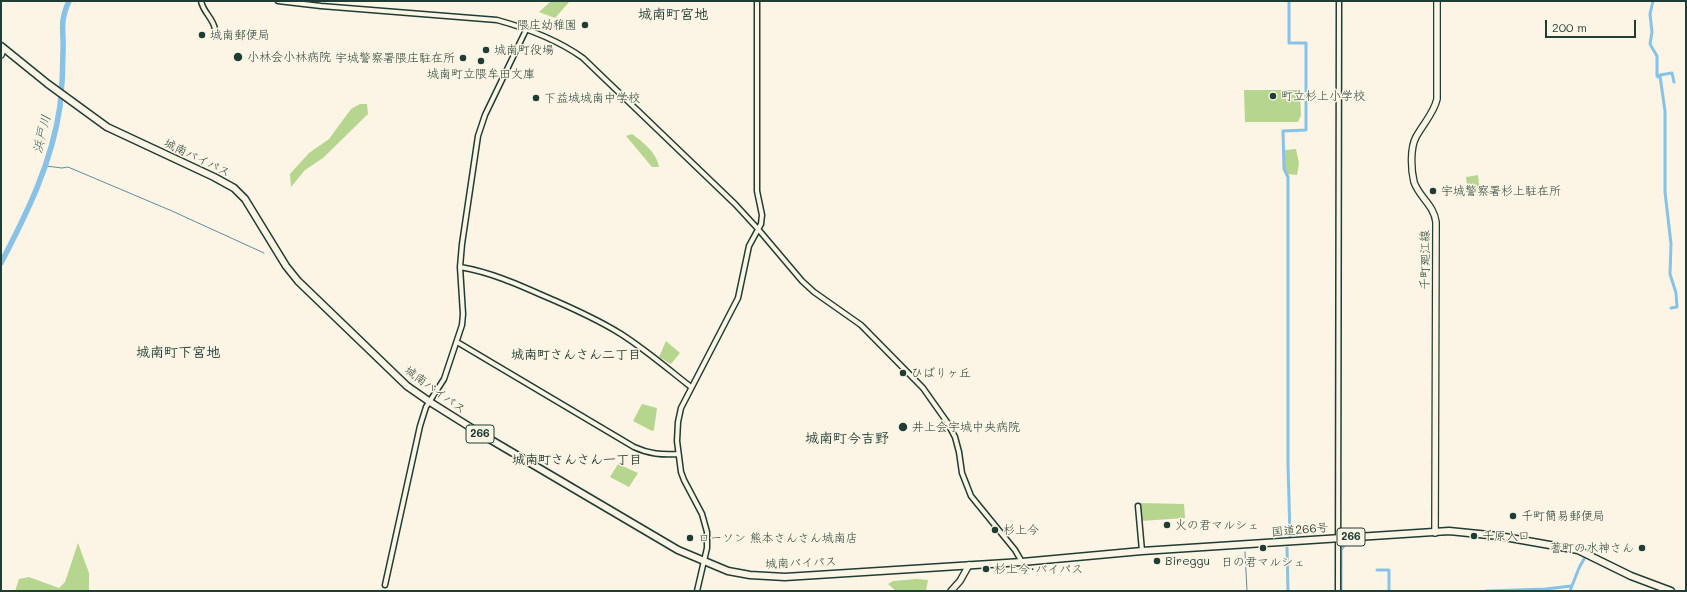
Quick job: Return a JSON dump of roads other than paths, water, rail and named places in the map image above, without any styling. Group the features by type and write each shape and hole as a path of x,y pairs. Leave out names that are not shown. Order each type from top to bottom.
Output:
{"highway":[{"name":"城南バイパス","path":"2,48 95,119 116,132 214,177 234,188 245,199 286,266 298,281 402,381 430,402 481,434 646,533 678,550 718,568 750,575 780,577 969,565"},
{"name":"国道266号","path":"969,565 1022,562 1142,551 1449,531 1490,535 1578,550 1630,576 1671,591"}],"main road":[{"name":"千町廻江線","path":"1435,532 1436,222 1432,209 1417,189 1412,172 1412,156 1415,139 1435,106 1437,99 1437,1"},
{"path":"1,55 2,48"},
{"path":"951,591 960,581 969,565"}],"street":[{"path":"201,1 204,11 212,21 215,29"},
{"path":"278,1 458,17 488,18 506,22 526,30 561,45 583,58 712,181 758,229 802,281 814,292 866,329 876,342 923,388 956,437 960,452 962,473 971,496 1015,550 1022,562"},
{"path":"697,591 704,562 707,539 706,527 702,514 684,480 678,454 678,422 681,408 734,307 741,288 747,252 751,240 761,224 762,215 757,191 757,1"},
{"path":"1338,591 1339,1"},
{"path":"386,585 415,443 426,407 444,379 458,342 463,314 460,267 476,147 482,123 526,30"},
{"path":"460,267 490,274 510,281 581,313 632,342 692,387"},
{"path":"458,342 643,452 678,454"},
{"path":"1138,506 1142,551"}],"waterway":[{"name":"浜戸川","path":"1,263 29,206 45,168 51,148 60,106 63,72 63,21 69,1"},
{"path":"1289,1 1289,43 1306,43 1306,130 1283,131 1284,169 1288,177 1288,464 1290,536"},
{"path":"1653,1 1650,14 1652,32 1650,44 1657,56 1657,76 1672,73 1674,82"},
{"path":"1660,76 1665,111 1665,192 1671,244 1670,274 1676,293 1677,307 1671,308"},
{"path":"46,166 62,168 68,167 172,211 264,253"},
{"path":"1341,591 1341,550 1346,543"},
{"path":"1287,548 1288,591"},
{"path":"1245,552 1247,591"},
{"path":"1570,591 1584,559"},
{"path":"1377,570 1389,570 1389,591"},
{"path":"1486,591 1546,589 1571,586"}],"place":[{"name":"隈庄幼稚園","path":"585,25"},
{"name":"城南郵便局","path":"202,35"},
{"name":"城南町役場","path":"486,50"},
{"name":"小林会小林病院","path":"238,57"},
{"name":"宇城警察署隈庄駐在所","path":"463,58"},
{"name":"城南町立隈牟田文庫","path":"481,61"},
{"name":"町立杉上小学校","path":"1273,96"},
{"name":"下益城城南中学校","path":"536,98"},
{"name":"宇城警察署杉上駐在所","path":"1433,191"},
{"name":"ひばりヶ丘","path":"903,373"},
{"name":"井上会宇城中央病院","path":"903,427"},
{"name":"千町簡易郵便局","path":"1513,516"},
{"name":"火の君マルシェ","path":"1167,525"},
{"name":"杉上今","path":"995,530"},
{"name":"千原入口","path":"1474,536"},
{"name":"ローソン 熊本さんさん城南店","path":"690,538"},
{"name":"日の君マルシェ","path":"1263,548"},
{"name":"蓍町の水神さん","path":"1642,548"},
{"name":"Bireggu","path":"1157,561"},
{"name":"杉上今·バイパス","path":"986,569"}],"district":[{"name":"城南町宮地","path":"673,15"},
{"name":"城南町下宮地","path":"178,353"},
{"name":"城南町さんさん二丁目","path":"576,355"},
{"name":"城南町今吉野","path":"847,439"},
{"name":"城南町さんさん一丁目","path":"577,460"}]}
